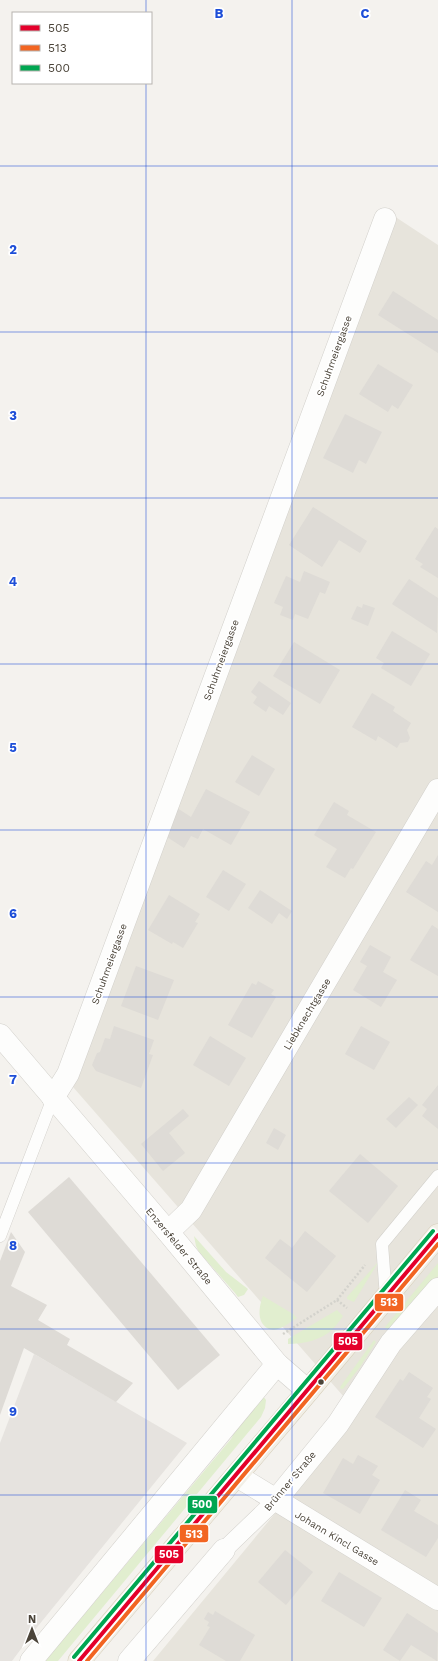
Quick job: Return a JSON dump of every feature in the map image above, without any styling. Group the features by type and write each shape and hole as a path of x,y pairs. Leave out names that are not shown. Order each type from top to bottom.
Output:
{"main road":[{"path":"79,1661 237,1476 438,1235"}],"street":[{"name":"Schuhmeiergasse","path":"53,1098 71,1067 385,219"},
{"name":"Liebknechtgasse","path":"168,1232 191,1210 438,790"},
{"name":"Enzersfelder Straße","path":"0,1035 168,1232 270,1355 308,1391"},
{"name":"Brünner Straße","path":"129,1661 224,1550 276,1500 338,1424 391,1342 438,1289"},
{"path":"31,1661 270,1355"},
{"name":"Johann Kincl Gasse","path":"237,1476 438,1599"}],"lane":[{"path":"0,1236 53,1098"},
{"path":"386,1297 382,1244 438,1176"}],"path":[{"path":"270,1355 336,1300 382,1244"}],"shaded area":[{"path":"394,216 438,245 438,1661 153,1661 358,1413 73,1087"},
{"path":"34,1354 187,1443 38,1626 12,1661 0,1661 0,1443"}],"green space":[{"path":"194,1236 226,1272 248,1289 244,1295 238,1297 199,1252"},
{"path":"379,1261 354,1302 347,1299 347,1297"},
{"path":"438,1263 438,1276 390,1332 385,1327"},
{"path":"263,1296 297,1318 281,1328 275,1330 269,1329 260,1319 260,1305"},
{"path":"337,1310 343,1316 329,1333 312,1341 288,1344 288,1339"},
{"path":"374,1340 376,1342 360,1367 343,1389 341,1389 340,1387"},
{"path":"263,1396 266,1400 265,1408 261,1417 58,1661 45,1661 231,1439 246,1410"}],"building":[{"path":"393,291 438,320 438,353 378,315"},
{"path":"378,364 413,385 398,409 392,405 388,412 359,394"},
{"path":"345,414 382,432 366,464 359,460 353,473 323,458"},
{"path":"313,507 367,541 360,553 339,540 322,567 289,545"},
{"path":"435,527 438,529 438,578 420,567 423,564 415,559"},
{"path":"304,571 330,582 325,594 320,592 308,619 295,614 293,620 280,615 283,607 274,603 286,576 300,582"},
{"path":"409,579 438,598 437,633 392,604"},
{"path":"363,604 375,608 368,626 351,619 357,606 362,608"},
{"path":"392,631 430,654 411,686 381,668 384,663 376,658"},
{"path":"294,642 340,670 320,704 273,676"},
{"path":"259,681 291,703 283,715 269,706 266,712 253,703 257,697 251,692"},
{"path":"372,693 395,707 393,711 411,723 407,730 410,738 408,742 400,743 397,748 378,736 376,741 352,727"},
{"path":"252,755 275,769 259,796 235,782"},
{"path":"206,789 250,812 231,845 203,829 198,839 191,836 184,848 167,837 177,808 191,817"},
{"path":"334,802 349,811 347,815 376,832 353,869 351,868 345,878 326,867 337,849 314,835"},
{"path":"438,855 438,912 406,892 426,861 432,865"},
{"path":"223,870 246,884 229,911 206,897"},
{"path":"260,890 292,911 287,919 279,913 272,924 248,908"},
{"path":"169,895 200,914 195,922 198,923 183,948 173,942 172,944 148,930"},
{"path":"432,925 438,929 438,976 410,960"},
{"path":"370,945 391,957 383,972 397,980 381,1007 353,990 367,966 360,962"},
{"path":"136,966 174,980 158,1020 121,1006"},
{"path":"258,981 274,990 271,994 276,997 252,1038 228,1025 252,983 256,985"},
{"path":"114,1026 154,1040 149,1054 153,1055 141,1088 96,1071 92,1065 97,1053 100,1052 105,1038 110,1039"},
{"path":"361,1026 390,1042 374,1070 345,1054"},
{"path":"210,1036 246,1058 229,1086 193,1065"},
{"path":"438,1085 438,1129 422,1116 427,1109 422,1105"},
{"path":"409,1097 418,1105 396,1128 386,1119"},
{"path":"183,1109 189,1116 169,1133 185,1153 163,1171 141,1144"},
{"path":"274,1128 286,1135 278,1150 266,1143"},
{"path":"360,1154 398,1186 368,1223 329,1191"},
{"path":"69,1177 220,1355 178,1390 28,1212"},
{"path":"305,1231 336,1256 307,1292 265,1258 280,1239 292,1248"},
{"path":"11,1232 25,1252 11,1286 47,1305 38,1320 70,1339 67,1345 133,1383 116,1402 24,1348 0,1415 0,1261"},
{"path":"409,1372 433,1388 427,1397 431,1399 419,1418 436,1429 423,1448 375,1417 400,1379 403,1381"},
{"path":"358,1455 378,1466 372,1475 380,1480 360,1514 323,1493 343,1458 353,1464"},
{"path":"405,1490 421,1500 414,1511 438,1525 438,1538 426,1557 381,1530"},
{"path":"285,1550 313,1572 286,1605 258,1582"},
{"path":"339,1572 382,1598 364,1627 321,1601"},
{"path":"215,1611 255,1635 240,1661 226,1661 199,1645 210,1627 207,1626 209,1622 204,1619 208,1612 213,1615"},
{"path":"407,1613 438,1633 437,1661 411,1645 400,1661 383,1650"}],"transit line":[{"name":"500","path":"74,1657 433,1231"},
{"name":"505","path":"79,1661 438,1235"},
{"name":"513","path":"87,1661 438,1244"}]}
